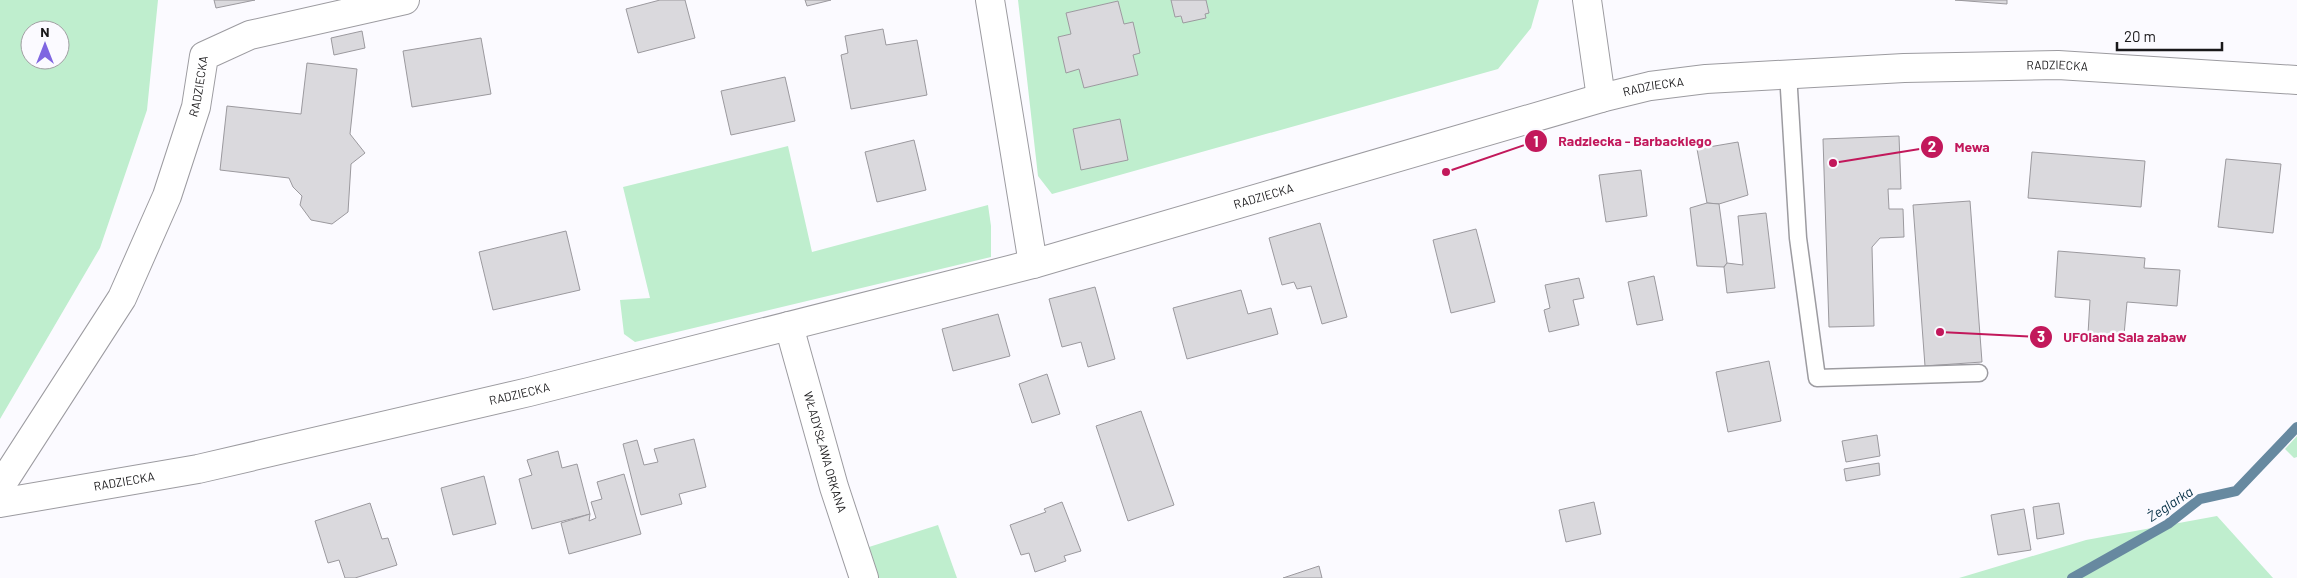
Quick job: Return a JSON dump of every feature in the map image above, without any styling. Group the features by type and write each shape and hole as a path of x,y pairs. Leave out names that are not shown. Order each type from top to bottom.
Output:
{"street":[{"name":"RADZIECKA","path":"0,487 122,298 167,196 196,107 204,56 250,35 405,0"},
{"path":"990,0 1034,264"},
{"path":"1587,0 1601,98"},
{"name":"RADZIECKA","path":"0,503 198,470 529,392 1034,264 1601,98 1650,86 1697,80 1788,73 1904,68 2058,65 2297,80"},
{"name":"WŁADYSŁAWA ORKANA","path":"789,326 834,487 864,578"}],"lane":[{"path":"1788,73 1798,238 1817,378 1979,373"}],"green space":[{"path":"0,0 158,0 147,110 100,248 0,419"},
{"path":"1018,0 1171,0 1175,17 1206,18 1205,14 1209,12 1206,0 1539,0 1531,28 1498,69 1052,194 1038,176","holes":["1118,1 1124,24 1133,22 1133,55 1138,75 1084,88 1079,69 1066,72 1058,37 1071,34 1066,13","1120,120 1128,160 1081,169 1073,129"]},
{"path":"788,146 812,252 988,205 991,226 991,257 635,342 624,334 620,300 650,298 623,187"},
{"path":"2297,436 2297,457 2294,458 2285,449"},
{"path":"2217,516 2273,578 1959,578 2086,540"},
{"path":"938,525 957,578 878,578 869,547"}],"building":[{"path":"214,0 255,0 216,8"},
{"path":"660,0 685,0 695,38 638,53 626,9"},
{"path":"805,0 831,0 807,6"},
{"path":"1171,0 1206,0 1209,13 1205,14 1206,18 1183,23 1181,16 1175,17"},
{"path":"1955,0 2007,0 2007,4"},
{"path":"1118,1 1124,24 1133,22 1140,53 1133,55 1138,75 1084,88 1079,69 1066,73 1058,37 1071,34 1066,13"},
{"path":"883,29 886,45 917,40 927,95 851,109 841,55 848,53 845,36"},
{"path":"362,31 365,48 334,55 331,38"},
{"path":"481,38 491,94 412,107 403,51"},
{"path":"307,63 357,69 350,134 365,153 351,164 348,212 332,224 311,220 300,205 302,196 293,187 289,178 220,170 227,106 301,114"},
{"path":"785,77 795,121 731,135 721,91"},
{"path":"1120,119 1128,160 1081,170 1073,129"},
{"path":"1899,136 1901,189 1888,189 1889,209 1903,209 1904,237 1880,238 1872,247 1874,326 1829,327 1823,139"},
{"path":"914,140 926,190 877,202 865,152"},
{"path":"1738,142 1748,195 1719,204 1707,203 1697,149"},
{"path":"2032,152 2145,161 2141,207 2028,198"},
{"path":"2226,159 2281,164 2273,233 2218,227"},
{"path":"1641,170 1647,216 1606,222 1599,175"},
{"path":"1970,201 1982,362 1925,366 1913,205"},
{"path":"1707,203 1719,204 1727,263 1724,267 1697,266 1690,208"},
{"path":"1766,213 1775,288 1727,293 1724,267 1727,263 1743,265 1738,216"},
{"path":"1320,223 1347,317 1322,324 1311,286 1297,289 1294,282 1282,285 1269,238"},
{"path":"1476,229 1495,302 1451,313 1433,240"},
{"path":"566,231 580,290 493,310 479,252"},
{"path":"2058,251 2145,258 2144,268 2180,270 2177,306 2127,302 2124,335 2088,334 2090,300 2055,297"},
{"path":"1654,276 1663,320 1637,325 1628,282"},
{"path":"1579,278 1584,298 1573,300 1579,325 1549,332 1544,310 1550,308 1545,285"},
{"path":"1095,287 1115,359 1088,367 1081,342 1062,347 1049,299"},
{"path":"1241,290 1248,314 1271,308 1278,334 1187,359 1173,308"},
{"path":"998,314 1010,356 953,371 942,329"},
{"path":"1769,361 1781,421 1728,432 1716,372"},
{"path":"1047,374 1060,414 1032,423 1019,384"},
{"path":"1141,411 1174,505 1128,521 1096,426"},
{"path":"1877,435 1880,456 1846,462 1842,441"},
{"path":"694,439 706,487 679,494 682,504 641,515 623,444 637,440 644,465 658,462 654,449"},
{"path":"558,451 562,468 577,464 590,514 532,529 519,479 532,475 527,460"},
{"path":"1879,463 1880,475 1846,481 1844,469"},
{"path":"624,474 641,534 569,554 561,523 590,514 589,521 596,518 591,502 602,499 597,482"},
{"path":"484,476 496,524 453,535 441,488"},
{"path":"1062,502 1081,551 1064,556 1066,561 1035,572 1029,553 1021,555 1010,525 1046,512 1044,509"},
{"path":"1594,502 1601,534 1566,542 1559,510"},
{"path":"370,503 382,539 388,538 397,565 355,578 345,578 339,560 328,563 315,521"},
{"path":"2059,503 2064,534 2037,539 2033,507"},
{"path":"2024,509 2031,550 1998,555 1991,515"},
{"path":"1319,566 1322,578 1283,578"}],"waterway":[{"name":"Żeglarka","path":"2072,578 2168,524 2200,499 2236,491 2297,427"}],"place":[{"name":"Mewa","path":"1833,163"},
{"name":"Radziecka - Barbackiego","path":"1446,172"},
{"name":"UFOland Sala zabaw","path":"1940,332"}]}
